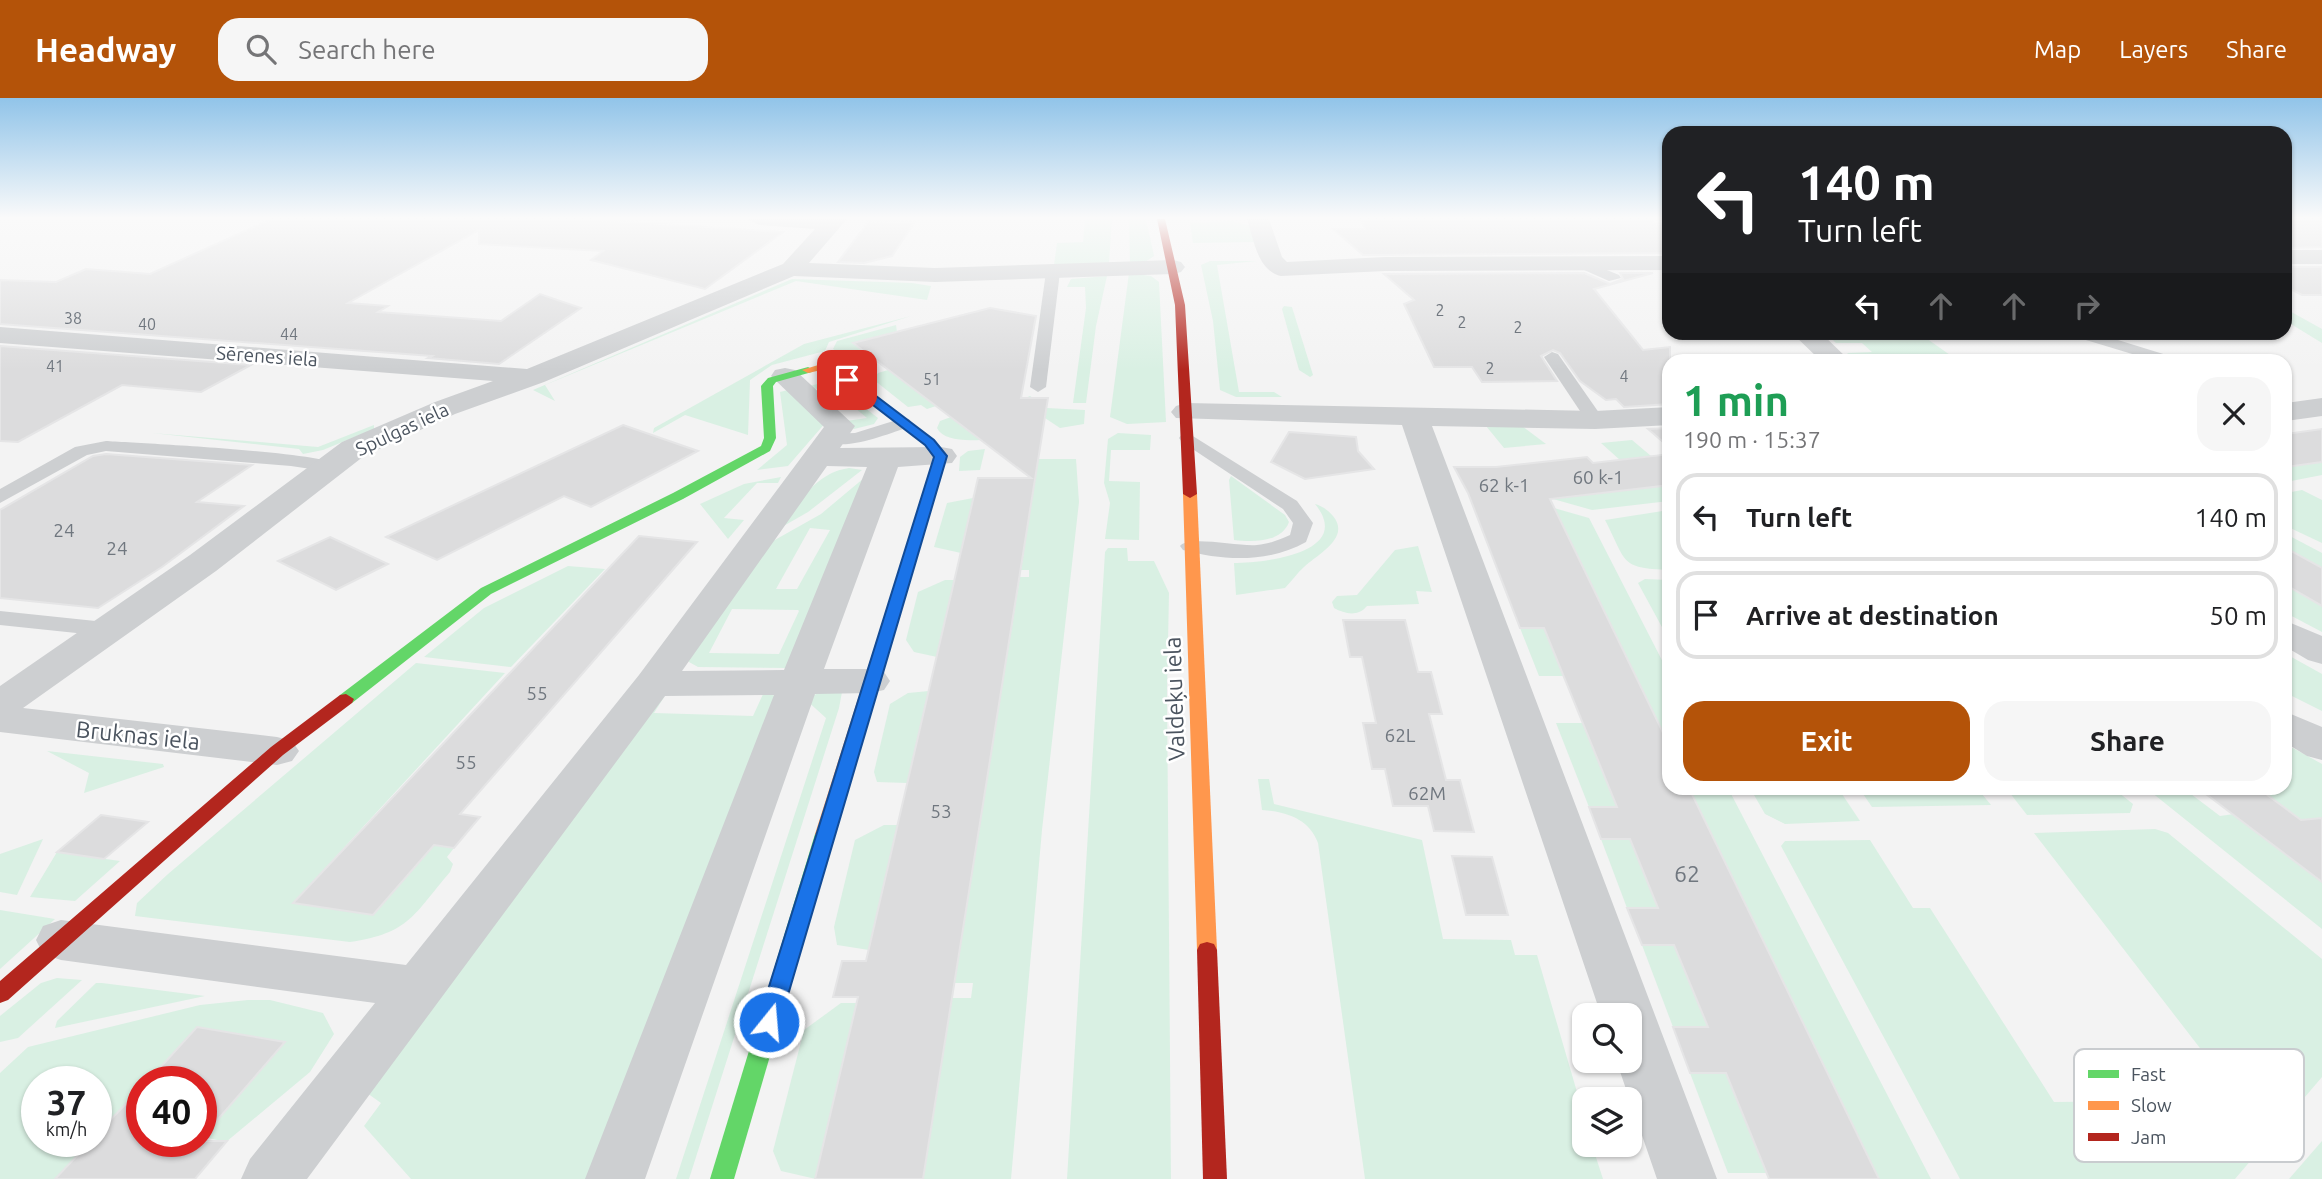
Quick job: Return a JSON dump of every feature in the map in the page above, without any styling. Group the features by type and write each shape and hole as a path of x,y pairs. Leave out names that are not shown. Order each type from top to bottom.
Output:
{"street":[{"name":"Spulgas iela","path":"0,705 203,563 353,449 389,431 534,376 790,269"},
{"path":"796,269 867,276 1114,269"},
{"name":"Valdeķu iela","path":"1173,269 1180,305 1187,425 1215,1179"},
{"name":"Sērenes iela","path":"0,335 534,376"},
{"path":"1813,340 1828,354"},
{"path":"0,994 277,751 486,590 702,483 766,448 770,438 767,386 772,380 828,365 930,443 941,456"},
{"path":"271,1179 653,684 840,426 785,376"},
{"path":"2292,411 2322,407"},
{"path":"1187,425 1413,415 1595,420 1662,416"},
{"path":"1413,415 1624,1003"},
{"path":"825,448 886,458 941,456"},
{"path":"722,1179 870,681 941,456"},
{"path":"615,1179 800,680 886,458"},
{"path":"2292,635 2322,652"},
{"path":"653,684 870,681"},
{"name":"Bruknas iela","path":"0,719 277,751"},
{"path":"2292,728 2322,746"},
{"path":"61,940 421,988"},
{"path":"1642,1053 1687,1179"}],"lane":[{"path":"1595,269 1614,278"},
{"path":"1038,387 1053,272"},
{"path":"2101,340 2147,354"},
{"path":"1552,357 1595,420"},
{"path":"825,448 903,423"},
{"path":"1187,425 1290,505 1303,523 1299,538 1275,549 1240,553 1190,546"},
{"path":"0,497 81,451 106,446 331,466"},
{"path":"0,618 105,629"}],"green space":[{"path":"1202,269 1218,269 1239,392 1274,392 1282,397 1236,397 1220,390 1213,321"},
{"path":"1129,273 1151,276 1159,282 1166,422 1127,424 1110,417"},
{"path":"1107,276 1096,326 1086,403 1073,403 1086,308 1085,287 1067,287 1071,279"},
{"path":"792,279 931,286 927,300 796,281 545,385 555,401 533,390"},
{"path":"1284,306 1292,307 1313,375 1310,377 1299,370 1282,309"},
{"path":"2292,312 2322,329 2322,343 2292,325"},
{"path":"911,316 829,342 825,351 772,365 750,380 748,435 685,415 653,433 654,428 804,344"},
{"path":"896,325 897,332 854,343 873,359 847,359 833,349 837,341"},
{"path":"1833,340 1929,340 1949,354 1848,354 1872,352 1862,343 1836,343"},
{"path":"888,370 936,406 927,409 921,405 908,407 874,380 878,373"},
{"path":"830,381 878,418 874,424 854,429 846,424 846,421 867,418 831,388 813,389 809,386"},
{"path":"788,390 827,421 788,466 757,470 787,445 780,392"},
{"path":"1030,396 1047,408 1085,410 1084,424 1060,428 1024,404 1025,398"},
{"path":"951,417 978,438 1037,432 983,440 954,439 937,428 940,421"},
{"path":"374,425 374,429 323,450 303,454 299,449 152,433 318,447"},
{"path":"1486,426 1522,426 1546,444 1504,448"},
{"path":"1118,433 1151,435 1150,450 1111,450 1109,481 1140,482 1139,540 1105,539 1110,503 1104,483 1108,439"},
{"path":"1632,440 1651,456 1620,460 1601,443"},
{"path":"985,449 980,470 959,471 960,457 968,451"},
{"path":"1038,459 1076,459 1079,502 1042,830 1011,1179 923,1179 952,998 971,998 973,983 954,983 1020,577 1029,577 1029,570 1021,570"},
{"path":"2322,462 2322,475 2292,481 2292,466"},
{"path":"849,468 862,470 808,512 780,528 818,482 837,471"},
{"path":"1231,476 1285,515 1289,522 1280,534 1266,540 1234,540 1229,480"},
{"path":"781,477 778,483 757,483 724,518 744,520 728,539 700,504 744,484"},
{"path":"864,478 788,668 698,667 689,662 687,654 773,541 821,514","holes":["810,528 830,530 797,589 776,589","732,609 798,610 799,611 779,654 709,653"]},
{"path":"1662,483 1662,502 1592,510 1546,497 1636,489"},
{"path":"2302,490 2322,500 2322,543 2292,529 2292,492"},
{"path":"973,498 961,553 934,547 947,503"},
{"path":"1315,504 1329,512 1337,524 1338,531 1330,545 1301,569 1285,588 1236,595 1234,563 1283,557 1315,544 1323,534 1324,521"},
{"path":"1547,506 1589,518 1662,660 1662,740 1597,596 1592,596 1566,531 1560,531"},
{"path":"1662,511 1662,570 1641,567 1626,560 1605,520"},
{"path":"2292,537 2322,553 2322,568 2292,551"},
{"path":"1418,546 1432,592 1416,591 1419,604 1367,606 1360,612 1351,613 1334,608 1332,602 1337,596 1357,595 1395,550"},
{"path":"1108,548 1127,548 1128,561 1154,561 1169,593 1167,692 1171,1179 1067,1179 1105,552"},
{"path":"568,566 605,569 511,667 424,657 484,608"},
{"path":"1645,579 1662,580 1662,627 1638,583"},
{"path":"945,580 955,580 937,657 914,652 906,640 918,592"},
{"path":"2292,588 2322,606 2322,632 2292,616"},
{"path":"1520,628 1544,628 1563,676 1539,676"},
{"path":"2292,657 2322,674 2322,711 2292,696"},
{"path":"416,663 505,673 293,903 373,915 434,845 454,848 447,857 453,864 450,872 409,920 386,933 350,942 135,916 137,903 168,874"},
{"path":"828,689 842,692 839,708 689,1179 676,1179 826,718 805,699"},
{"path":"668,691 654,713 753,716 764,692 778,697 596,1179 411,1179 364,1126 381,1103 367,1093"},
{"path":"929,691 907,783 877,782 874,772 890,704 908,693"},
{"path":"1556,723 1583,723 1617,807 1589,807"},
{"path":"2292,748 2322,764 2322,818 2310,827 2267,795 2292,795"},
{"path":"47,751 163,764 164,767 84,793 89,773"},
{"path":"1258,779 1269,779 1274,804 1422,840 1443,939 1511,940 1515,955 1537,955 1576,1087 1572,1087 1572,1157 1596,1157 1603,1179 1365,1179 1318,843 1309,828 1296,818 1262,810"},
{"path":"1693,795 1732,795 1931,1179 1879,1179"},
{"path":"1754,795 1843,795 1860,821 1785,824 1765,814"},
{"path":"1864,795 1983,795 1991,805 1872,807"},
{"path":"2011,795 2122,795 2133,804 2130,813 2027,815"},
{"path":"2155,795 2192,795 2220,816 2234,814 2322,882 2322,929"},
{"path":"884,825 898,825 869,950 837,945 834,927 855,840"},
{"path":"2155,829 2168,833 2322,959 2322,1077 2304,1098 2304,1049 2201,1049 2034,833"},
{"path":"43,839 17,895 0,892 0,854"},
{"path":"1601,839 1630,839 1658,908 1627,908"},
{"path":"1870,840 1913,908 1930,908 2054,1102 2074,1102 2074,1162 2250,1162 2235,1179 1960,1179 1781,846 1785,841"},
{"path":"57,852 120,861 75,901 30,897"},
{"path":"0,910 55,919 0,969"},
{"path":"1642,945 1674,945 1708,1027 1673,1027"},
{"path":"57,978 82,980 18,1038 0,1042 0,1016 41,983"},
{"path":"96,983 205,996 55,1028 57,1021"},
{"path":"270,1000 323,1013 334,1034 310,1072 226,1142 217,1140 217,1121 284,1042 197,1027 161,1066 126,1066 126,1104 112,1118 112,1066 21,1066 21,1157 76,1157 55,1179 0,1179 0,1073 28,1047 200,1005"},
{"path":"841,1003 856,1003 816,1179 781,1171 773,1151 804,1030"},
{"path":"1690,1073 1726,1073 1767,1173 1728,1173"},
{"path":"2322,1141 2322,1179 2289,1179"}],"building":[{"path":"85,269 150,274 160,269 408,269 348,303 388,306 378,312 501,321 540,294 581,308 499,364 428,358 432,356 0,324 0,280 56,282"},
{"path":"628,269 732,269 705,289"},
{"path":"2292,269 2322,269 2322,295 2302,295 2292,290"},
{"path":"1584,273 1610,284 1623,279 1620,273 1653,273 1594,289 1643,350 1670,347 1670,354 1662,354 1662,405 1624,407 1616,399 1606,400 1580,381 1560,353 1553,350 1541,356 1557,381 1482,382 1472,367 1434,367 1404,304 1414,300 1384,274"},
{"path":"990,308 1036,316 1021,398 1048,398 923,1179 815,1179 858,997 833,997 842,961 866,961 978,478 1031,478 853,343"},
{"path":"0,346 251,365 201,392 122,385 18,442 0,441"},
{"path":"623,425 698,451 591,507 564,496 437,560 386,537"},
{"path":"1662,428 1662,441 1648,429"},
{"path":"2322,429 2322,462 2292,466 2292,433"},
{"path":"1289,432 1356,437 1358,451 1374,469 1305,479 1271,462"},
{"path":"106,454 252,465 197,502 244,506 162,567 98,608 0,598 0,510 93,456"},
{"path":"1662,455 1662,486 1550,499 1662,730 1662,795 1692,795 1879,1179 1769,1179 1726,1073 1690,1073 1673,1027 1708,1027 1674,945 1642,945 1627,908 1658,908 1630,839 1601,839 1589,807 1617,807 1544,628 1520,628 1468,493 1454,467 1496,467 1587,457 1593,463"},
{"path":"639,536 697,542 460,814 480,817 454,848 434,845 373,915 293,903"},
{"path":"330,537 388,564 336,590 278,561"},
{"path":"2292,551 2322,568 2322,606 2292,588"},
{"path":"1343,620 1405,620 1418,672 1431,672 1442,714 1429,714 1446,780 1460,780 1474,832 1434,831 1428,806 1393,806 1385,769 1372,769 1363,723 1376,723 1362,657 1350,657"},
{"path":"2207,795 2267,795 2301,820 2322,818 2322,882"},
{"path":"101,815 148,822 104,859 57,852"},
{"path":"1452,856 1492,857 1508,915 1466,915"},
{"path":"197,1027 285,1042 217,1121 217,1066 162,1066"},
{"path":"126,1104 126,1157 214,1157 195,1179 55,1179 76,1157 112,1157 112,1118"},
{"path":"217,1141 227,1141 217,1153"}],"traffic: fast":[{"path":"346,699 486,591 678,496 766,448 770,438 767,386 772,380 808,370"},
{"path":"722,1179 825,834"}],"traffic: slow":[{"path":"808,370 828,365 930,443 941,456 825,834"},
{"path":"1190,494 1207,950"}],"traffic: jam":[{"path":"1172,269 1180,305 1190,494"},
{"path":"0,994 277,751 346,699"},
{"path":"1207,950 1215,1179"}],"route":[{"path":"769,1022 870,681 941,456 930,443 847,380"}]}
